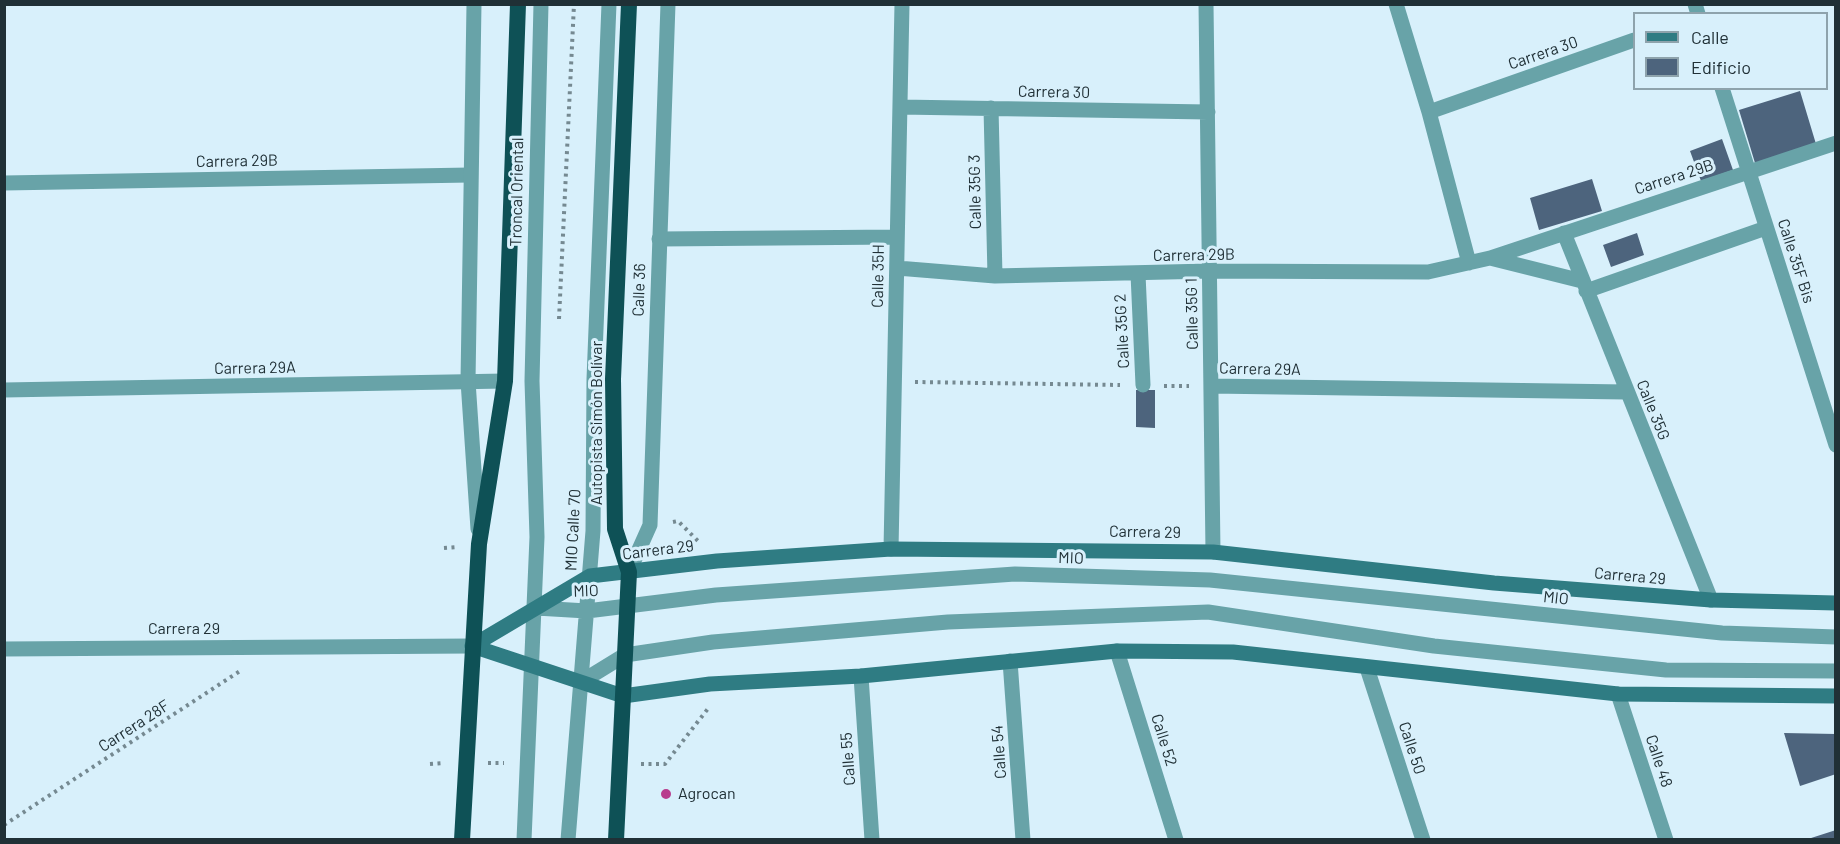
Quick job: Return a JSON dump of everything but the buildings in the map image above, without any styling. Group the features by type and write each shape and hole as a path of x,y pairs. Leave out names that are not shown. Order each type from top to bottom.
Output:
{"highway":[{"path":"462,840 479,544 506,381 518,4"},
{"name":"Autopista Simón Bolívar","path":"616,840 629,572 615,529 613,380 628,4"}],"main road":[{"name":"Carrera 29","path":"472,646 590,576 717,561 891,549 1214,552 1494,583 1712,600 1836,603"},
{"name":"Carrera 29","path":"472,646 623,696 710,684 861,676 1117,651 1233,652 1618,694 1836,696"}],"street":[{"path":"474,4 468,381 479,544"},
{"name":"Troncal Oriental","path":"532,381 541,4"},
{"name":"MIO Calle 70","path":"581,682 594,531 594,380 609,4"},
{"name":"Calle 36","path":"629,572 650,525 668,4"},
{"name":"Calle 35H","path":"891,549 902,4"},
{"name":"Calle 35G 1","path":"1206,4 1214,552"},
{"path":"1396,4 1429,112 1469,264"},
{"name":"Carrera 30","path":"1429,112 1633,41"},
{"name":"Calle 35F Bis","path":"1723,90 1836,445"},
{"name":"Carrera 30","path":"900,107 1208,112"},
{"name":"Calle 35G 3","path":"991,108 995,276"},
{"name":"Carrera 29B","path":"897,268 995,276 1210,271 1428,272 1490,258 1836,143"},
{"name":"Carrera 29B","path":"4,183 470,175"},
{"path":"1584,286 1766,228"},
{"name":"Calle 35G","path":"1564,233 1626,392 1712,600"},
{"path":"659,239 897,237"},
{"name":"Carrera 29B","path":"1490,258 1584,286"},
{"name":"Calle 35G 2","path":"1138,274 1143,386"},
{"name":"Carrera 29A","path":"4,390 506,381"},
{"name":"MIO Calle 70","path":"532,381 537,537 536,608"},
{"name":"Carrera 29A","path":"1211,386 1626,392"},
{"name":"MIO","path":"536,608 587,611 716,595 1015,574 1210,580 1722,633 1836,637"},
{"path":"524,840 526,764 536,608"},
{"path":"568,840 581,682 625,656 713,642 948,622 1208,612 1434,646 1666,670 1836,671"},
{"name":"Carrera 29","path":"4,649 472,646"},
{"name":"Calle 52","path":"1117,651 1176,840"},
{"name":"Calle 54","path":"1010,661 1023,840"},
{"name":"Calle 50","path":"1367,668 1423,840"},
{"name":"Calle 55","path":"861,676 872,840"},
{"name":"Calle 48","path":"1618,694 1666,840"}],"path":[{"path":"558,322 574,4"},
{"name":"Carrera 29A","path":"894,382 1211,386"},
{"name":"Carrera 28F","path":"4,825 277,646"},
{"path":"710,709 721,708"}],"place":[{"name":"Agrocan","path":"666,794"}]}
